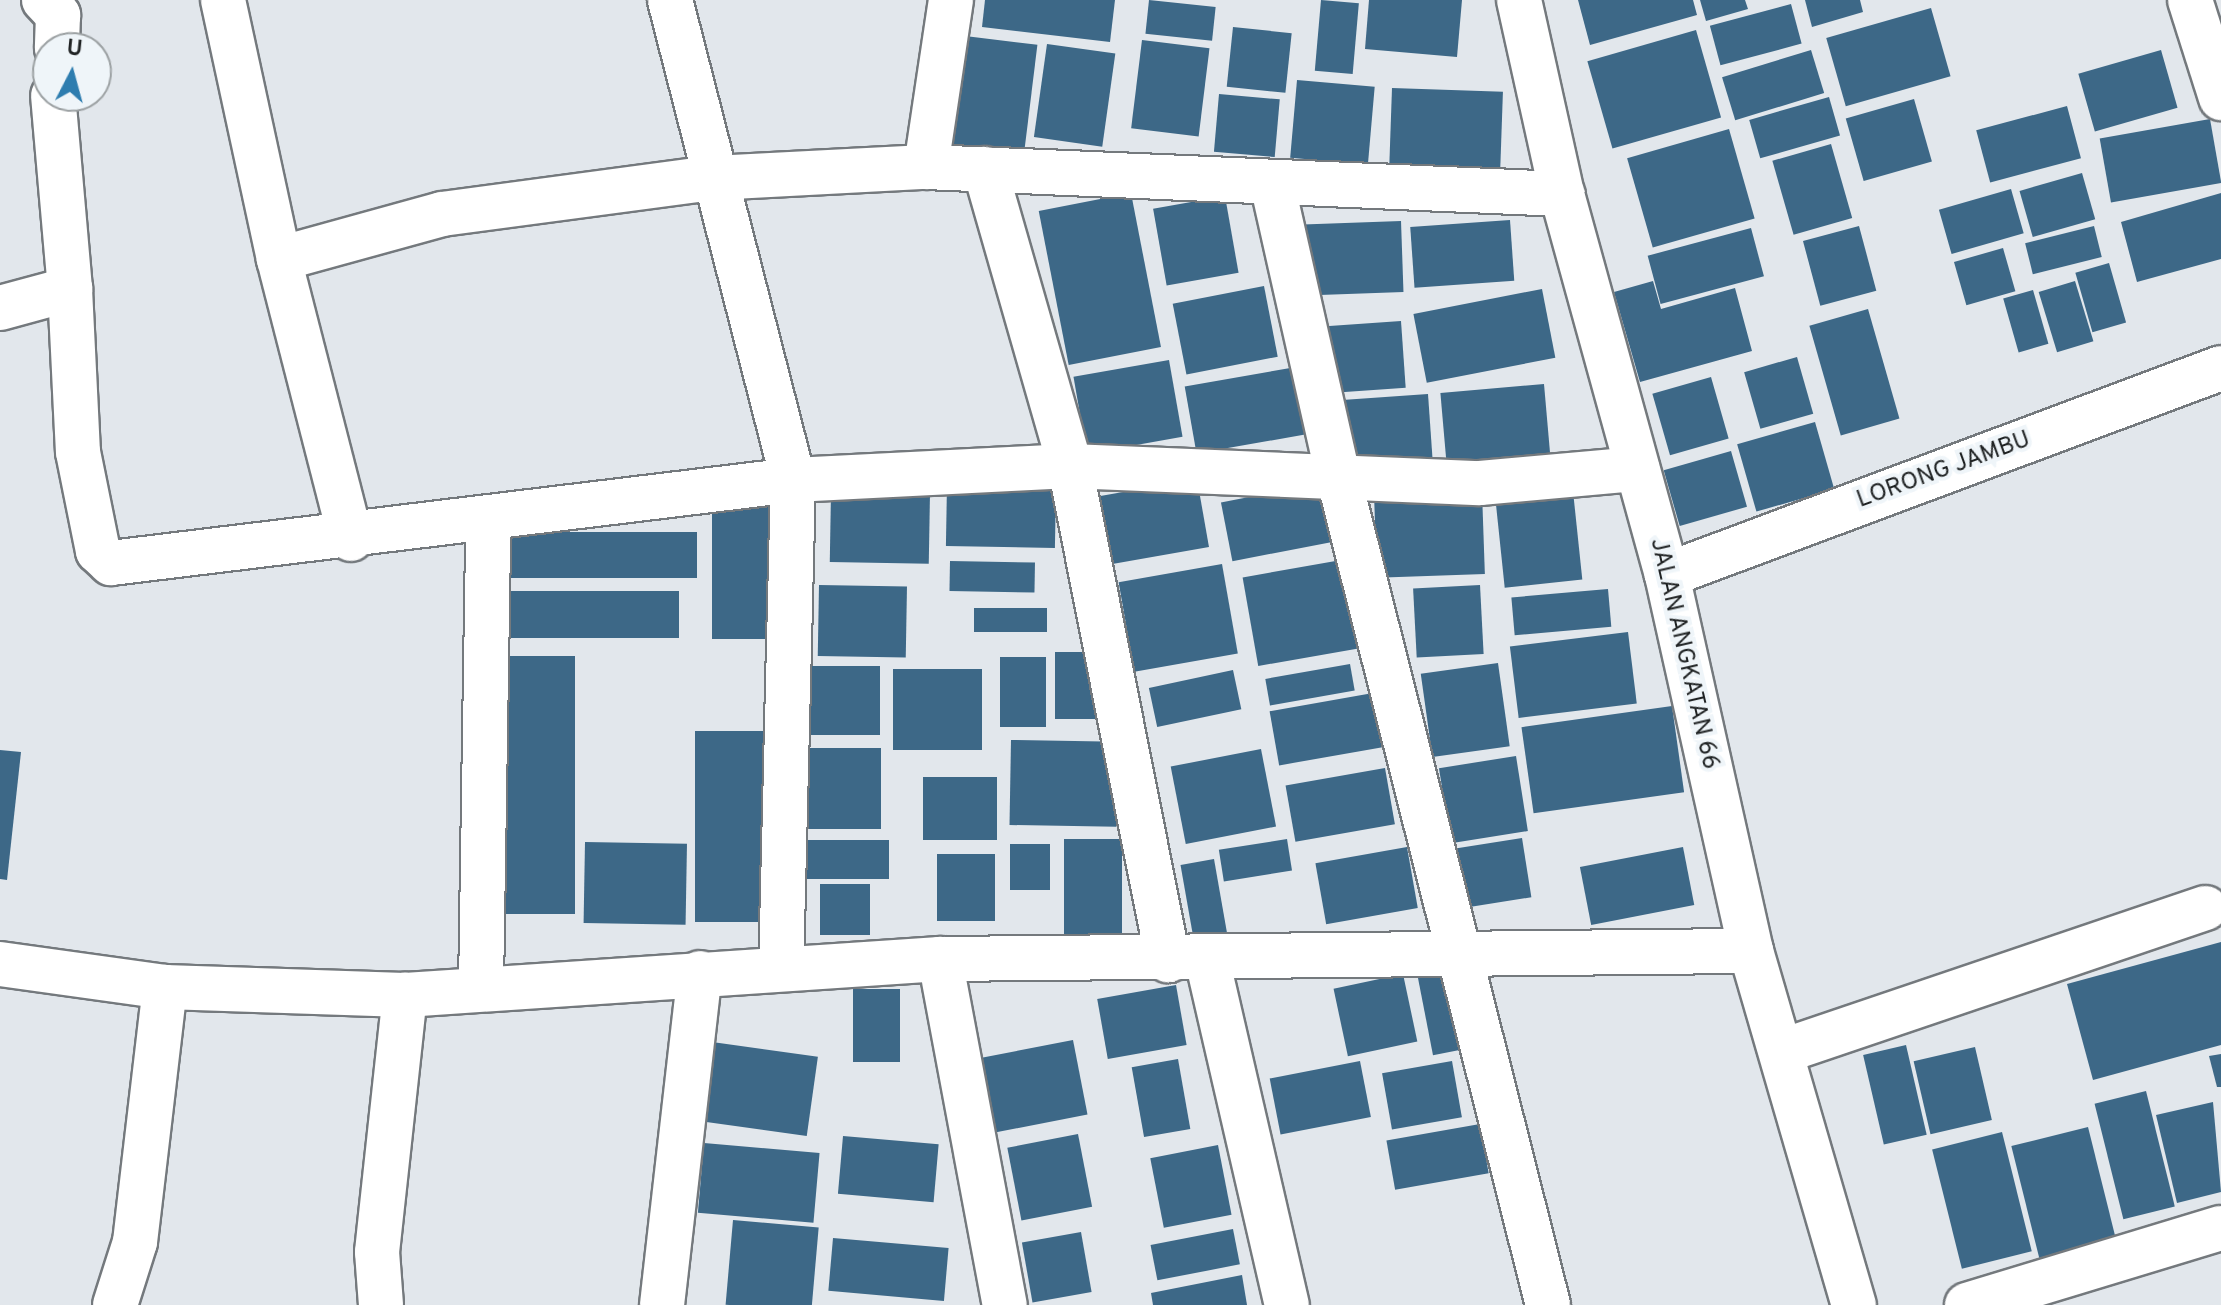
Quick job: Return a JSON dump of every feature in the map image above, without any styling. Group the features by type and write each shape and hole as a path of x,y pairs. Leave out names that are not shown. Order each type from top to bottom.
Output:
{"street":[{"path":"44,0 58,15 57,32"},
{"path":"223,0 279,259 351,539"},
{"path":"670,0 713,178 793,480 781,969"},
{"path":"926,167 951,0"},
{"name":"JALAN ANGKATAN 66","path":"1519,0 1562,194 1667,575 1751,951 1783,1051 1854,1305"},
{"path":"2190,0 2221,98"},
{"path":"54,112 70,289 78,452 104,559 351,539 793,480 1070,466 1480,483 1637,469"},
{"path":"279,259 442,214 713,178 926,167 1562,194"},
{"path":"985,169 1070,466 1188,959 1287,1305"},
{"path":"1272,183 1338,475 1463,954 1548,1305"},
{"path":"0,308 70,289"},
{"name":"LORONG JAMBU","path":"1667,575 2221,368"},
{"path":"481,988 488,519"},
{"path":"1783,1051 2205,908"},
{"path":"0,964 165,987 405,995 940,959 1188,959 1751,951"},
{"path":"940,959 1005,1305"},
{"path":"662,1305 700,973"},
{"path":"115,1305 135,1242 165,987"},
{"path":"381,1305 377,1252 405,995"},
{"path":"1967,1305 2221,1228"}],"building":[{"path":"985,0 1115,0 1110,42 982,27"},
{"path":"1149,0 1216,7 1212,41 1145,34"},
{"path":"1321,0 1359,3 1353,74 1315,71"},
{"path":"1369,0 1462,0 1457,57 1365,49"},
{"path":"1578,0 1693,0 1697,15 1590,45"},
{"path":"1700,0 1745,0 1748,9 1706,21"},
{"path":"1805,0 1860,0 1863,12 1812,27"},
{"path":"1791,4 1802,44 1720,65 1710,26"},
{"path":"1931,8 1951,76 1846,106 1826,38"},
{"path":"1233,27 1292,33 1285,93 1227,87"},
{"path":"1696,30 1721,117 1612,149 1587,61"},
{"path":"957,35 1037,45 1024,158 943,148"},
{"path":"1142,40 1209,48 1199,137 1131,128"},
{"path":"1047,44 1115,54 1102,147 1034,137"},
{"path":"1811,50 1824,93 1735,120 1722,77"},
{"path":"2161,50 2178,108 2095,131 2078,74"},
{"path":"1297,80 1375,87 1368,165 1290,158"},
{"path":"1392,88 1503,92 1500,176 1389,172"},
{"path":"1219,94 1280,99 1275,157 1214,152"},
{"path":"1829,97 1840,135 1760,158 1749,120"},
{"path":"1914,99 1932,161 1864,181 1846,119"},
{"path":"2067,106 2081,158 1990,182 1976,130"},
{"path":"2210,119 2221,183 2111,202 2100,138"},
{"path":"1729,129 1755,218 1653,248 1627,158"},
{"path":"1831,144 1852,218 1794,235 1772,161"},
{"path":"2082,173 2095,219 2033,237 2020,191"},
{"path":"2011,189 2024,233 1952,254 1939,210"},
{"path":"1131,193 1161,347 1069,365 1039,211"},
{"path":"2221,193 2221,259 2137,282 2121,222"},
{"path":"1225,196 1239,273 1167,285 1153,209"},
{"path":"1510,220 1514,281 1414,288 1410,227"},
{"path":"1401,221 1403,292 1306,295 1303,224"},
{"path":"1859,226 1876,291 1820,306 1803,241"},
{"path":"2094,226 2102,257 2033,274 2025,243"},
{"path":"1751,228 1764,276 1661,304 1648,256"},
{"path":"2003,248 2015,291 1966,305 1954,262"},
{"path":"2109,263 2126,323 2092,332 2075,273"},
{"path":"1653,281 1661,309 1735,288 1752,351 1640,382 1614,292"},
{"path":"2075,281 2093,341 2057,352 2039,292"},
{"path":"1264,286 1278,357 1186,374 1173,304"},
{"path":"1542,289 1555,358 1427,383 1413,314"},
{"path":"2033,290 2048,344 2019,352 2003,299"},
{"path":"1868,309 1899,419 1841,435 1809,326"},
{"path":"1401,321 1406,388 1327,393 1322,327"},
{"path":"1797,357 1813,414 1760,429 1744,372"},
{"path":"1169,360 1183,437 1087,454 1073,377"},
{"path":"1296,367 1308,434 1197,454 1185,387"},
{"path":"1711,377 1729,439 1670,455 1652,394"},
{"path":"1544,384 1550,457 1447,466 1440,393"},
{"path":"1428,394 1433,459 1347,465 1342,400"},
{"path":"1815,422 1834,489 1756,512 1737,444"},
{"path":"1731,451 1747,507 1680,526 1664,470"},
{"path":"1197,479 1209,547 1110,564 1098,497"},
{"path":"1326,482 1337,541 1232,561 1221,502"},
{"path":"947,484 1056,486 1055,548 946,546"},
{"path":"1573,491 1582,580 1505,588 1495,499"},
{"path":"712,492 779,492 779,639 712,639"},
{"path":"831,492 930,494 929,564 830,562"},
{"path":"1482,492 1485,574 1377,578 1374,496"},
{"path":"511,532 697,532 697,578 511,578"},
{"path":"1347,559 1363,648 1258,666 1243,577"},
{"path":"950,561 1035,562 1034,592 949,591"},
{"path":"1222,564 1238,654 1134,672 1119,582"},
{"path":"819,585 907,587 906,658 818,656"},
{"path":"1480,585 1484,654 1417,657 1413,589"},
{"path":"1608,589 1611,627 1515,635 1511,597"},
{"path":"497,591 679,591 679,638 497,638"},
{"path":"974,608 1047,608 1047,632 974,632"},
{"path":"1628,632 1637,703 1519,718 1510,647"},
{"path":"1055,652 1099,652 1099,719 1055,719"},
{"path":"501,656 575,656 575,914 501,914"},
{"path":"1000,657 1046,657 1046,727 1000,727"},
{"path":"1498,663 1510,746 1432,757 1421,674"},
{"path":"1350,664 1355,691 1270,706 1265,679"},
{"path":"804,666 880,666 880,735 804,735"},
{"path":"893,669 982,669 982,750 893,750"},
{"path":"1233,670 1241,709 1157,727 1149,688"},
{"path":"1373,693 1383,747 1279,765 1270,711"},
{"path":"1672,706 1684,792 1534,813 1521,727"},
{"path":"695,731 764,731 764,922 695,922"},
{"path":"1011,740 1118,742 1117,827 1010,825"},
{"path":"790,748 881,748 881,829 790,829"},
{"path":"1261,749 1276,827 1186,844 1171,767"},
{"path":"0,750 21,752 7,880 0,879"},
{"path":"1516,756 1528,831 1451,843 1439,768"},
{"path":"1385,768 1395,824 1295,842 1286,786"},
{"path":"923,777 997,777 997,840 923,840"},
{"path":"1522,838 1531,897 1463,908 1454,849"},
{"path":"1064,839 1122,839 1122,934 1064,934"},
{"path":"1287,839 1292,871 1224,881 1219,850"},
{"path":"790,840 889,840 889,879 790,879"},
{"path":"585,842 687,844 686,925 584,923"},
{"path":"1010,844 1050,844 1050,890 1010,890"},
{"path":"1407,847 1418,908 1326,924 1315,863"},
{"path":"1683,847 1694,905 1591,925 1580,867"},
{"path":"937,854 995,854 995,921 937,921"},
{"path":"1214,859 1227,932 1193,938 1181,865"},
{"path":"820,884 870,884 870,935 820,935"},
{"path":"2221,942 2221,1045 2093,1080 2067,984"},
{"path":"1457,969 1472,1048 1433,1055 1418,977"},
{"path":"1403,974 1417,1041 1348,1056 1334,989"},
{"path":"1176,985 1187,1045 1108,1059 1097,999"},
{"path":"853,989 900,989 900,1062 853,1062"},
{"path":"1073,1040 1088,1115 992,1133 978,1059"},
{"path":"705,1041 818,1057 807,1136 694,1120"},
{"path":"1906,1045 1927,1135 1884,1145 1863,1055"},
{"path":"1975,1047 1992,1120 1930,1134 1914,1061"},
{"path":"2221,1054 2221,1087 2217,1087 2209,1056"},
{"path":"1178,1059 1190,1129 1144,1137 1132,1067"},
{"path":"1360,1061 1371,1117 1281,1135 1270,1079"},
{"path":"1452,1061 1462,1117 1392,1129 1382,1073"},
{"path":"2146,1091 2175,1206 2123,1219 2095,1104"},
{"path":"2213,1102 2221,1192 2177,1203 2156,1115"},
{"path":"1480,1124 1489,1173 1395,1190 1386,1140"},
{"path":"2088,1127 2118,1245 2041,1264 2011,1146"},
{"path":"2002,1132 2032,1251 1962,1269 1932,1149"},
{"path":"1078,1134 1092,1207 1021,1220 1007,1148"},
{"path":"843,1136 939,1144 934,1202 838,1194"},
{"path":"704,1143 820,1153 813,1223 698,1213"},
{"path":"1218,1145 1232,1215 1164,1228 1150,1158"},
{"path":"733,1220 819,1227 812,1305 726,1305"},
{"path":"1233,1229 1240,1264 1157,1280 1151,1245"},
{"path":"1081,1232 1092,1292 1033,1302 1022,1242"},
{"path":"833,1238 949,1248 944,1301 828,1291"},
{"path":"1242,1275 1247,1305 1153,1305 1151,1293"}]}
